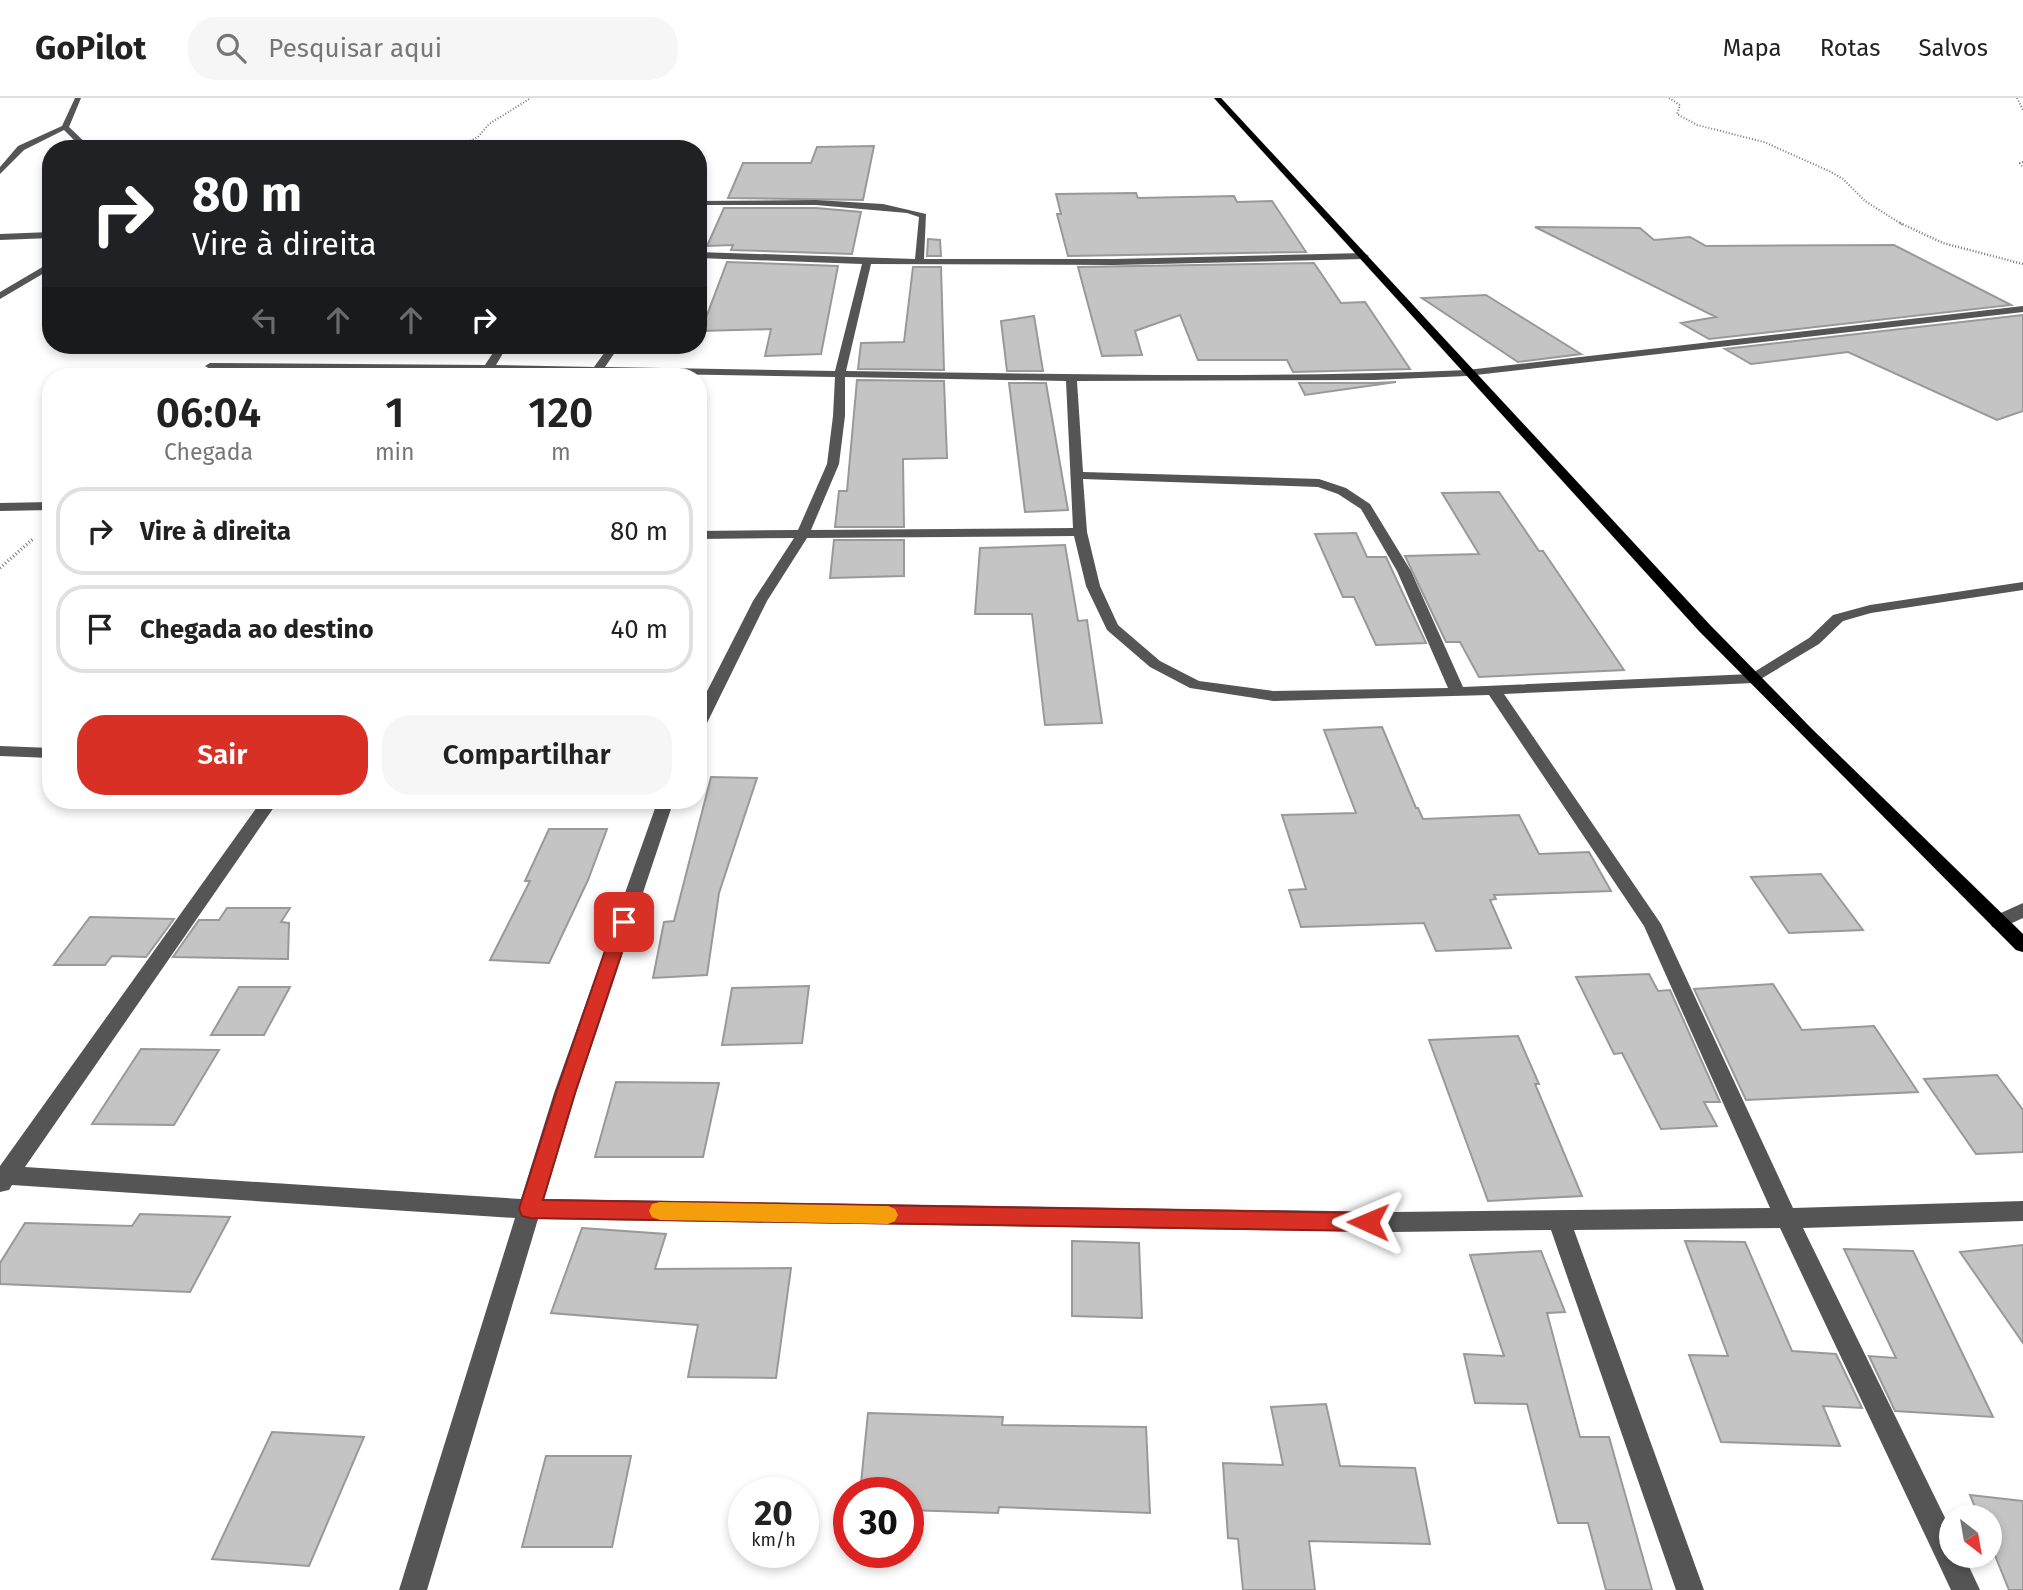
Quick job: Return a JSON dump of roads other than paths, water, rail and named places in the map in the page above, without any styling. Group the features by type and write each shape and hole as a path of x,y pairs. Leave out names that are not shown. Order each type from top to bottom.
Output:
{"main road":[{"path":"1217,98 1364,256 1467,373 1754,678 2023,945"}],"street":[{"path":"0,172 22,148 65,127 78,98"},
{"path":"65,127 79,140"},
{"path":"707,203 867,205 916,211 923,216 919,263"},
{"path":"0,237 42,235"},
{"path":"707,255 919,263 1123,263 1364,256"},
{"path":"707,707 760,601 803,534 832,464 839,416 840,373 867,262"},
{"path":"0,296 42,270"},
{"path":"707,374 1293,379 1467,373 2023,309"},
{"path":"210,366 395,368"},
{"path":"1071,377 1080,532 1093,586 1112,626 1155,664 1195,685 1273,696 1495,692 1754,678 1814,641 1838,618 1870,608 2023,586"},
{"path":"1076,475 1319,483 1342,491 1366,507 1404,571 1458,693"},
{"path":"0,507 42,506"},
{"path":"707,535 1080,532"},
{"path":"1495,692 1652,924 1787,1218 1966,1590"},
{"path":"0,751 42,753"},
{"path":"2,1178 265,809"},
{"path":"413,1590 565,1093 663,809"},
{"path":"1999,922 2023,911"},
{"path":"2,1178 530,1209 1130,1219 1394,1222 1787,1218 2023,1210"},
{"path":"1559,1220 1690,1590"}]}
